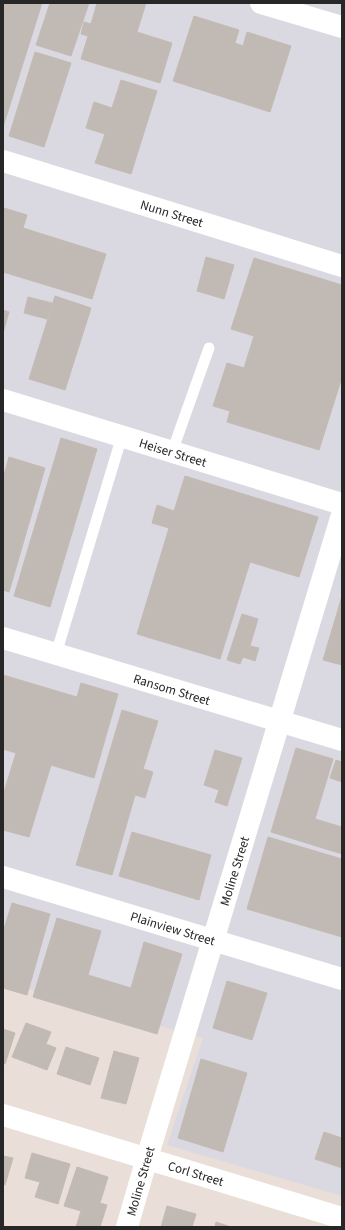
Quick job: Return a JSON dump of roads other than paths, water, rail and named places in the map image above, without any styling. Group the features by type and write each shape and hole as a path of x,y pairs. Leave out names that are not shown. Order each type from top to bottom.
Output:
{"street":[{"path":"262,3 342,27"},
{"name":"Nunn Street","path":"3,161 342,266"},
{"name":"Heiser Street","path":"3,400 342,504"},
{"name":"Moline Street","path":"127,1227 342,515"},
{"name":"Ransom Street","path":"3,638 342,740"},
{"name":"Plainview Street","path":"3,877 342,979"},
{"name":"Corl Street","path":"3,1115 342,1218"}],"lane":[{"path":"172,452 209,348"},
{"path":"56,654 122,436"}]}
